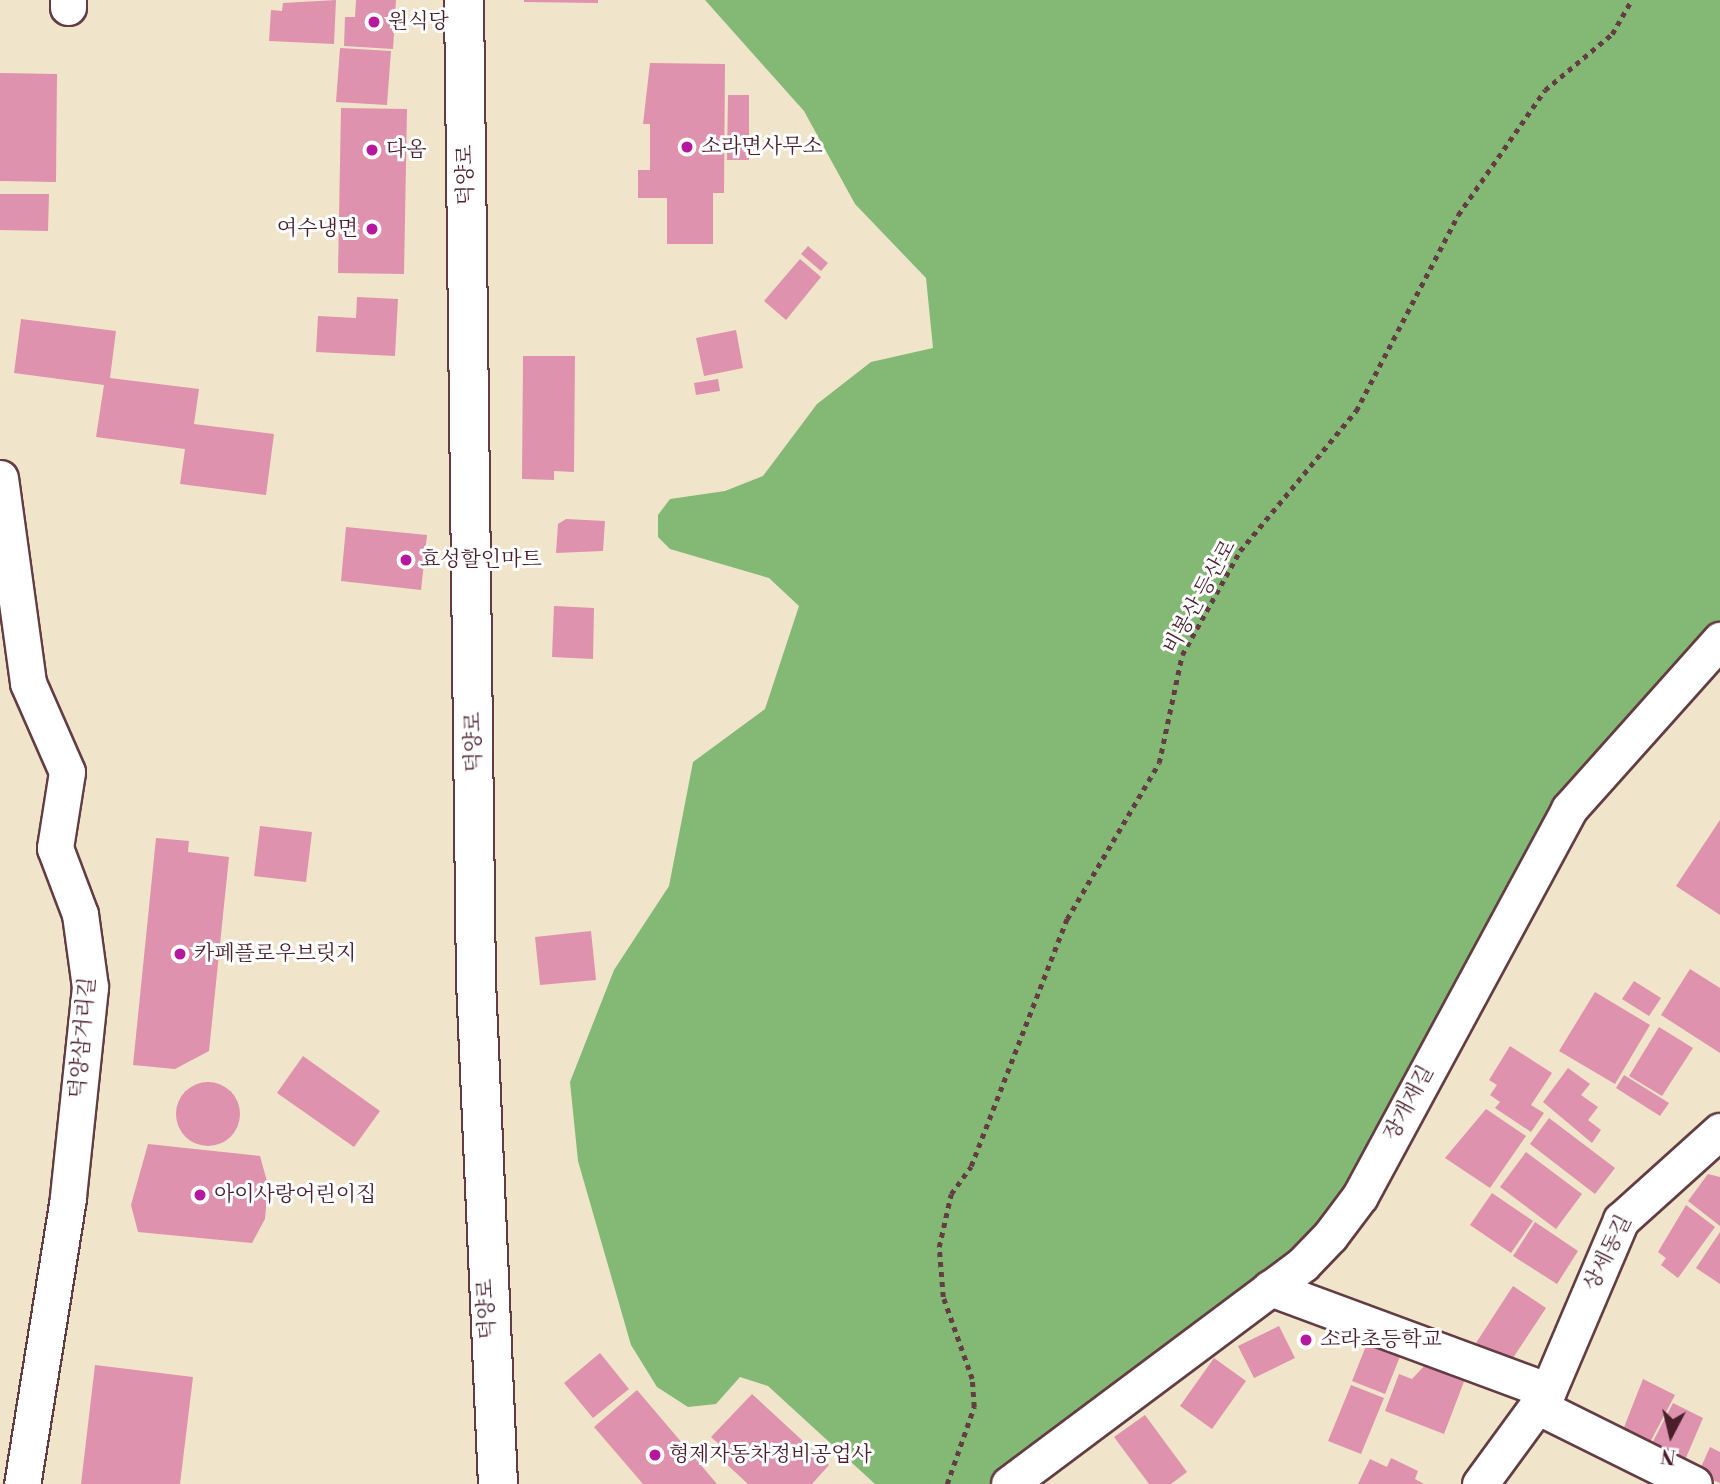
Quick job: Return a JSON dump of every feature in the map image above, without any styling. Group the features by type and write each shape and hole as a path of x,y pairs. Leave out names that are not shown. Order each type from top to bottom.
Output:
{"main road":[{"name":"덕양로","path":"464,0 476,981 498,1484"}],"street":[{"name":"덕양삼거리길","path":"0,478 29,683 67,772 55,848 80,914 90,987 68,1198 22,1484"},
{"name":"장개재길","path":"1009,1484 1303,1264 1360,1196 1569,809 1720,640"},
{"name":"상세동길","path":"1480,1484 1543,1398 1621,1220 1720,1131"},
{"path":"1270,1289 1543,1398 1693,1484"}],"path":[{"name":"비봉산 등산로","path":"947,1484 974,1407 972,1379 943,1297 939,1247 951,1194 971,1166 1067,919 1160,764 1182,655 1240,551 1356,411 1458,215 1545,89 1612,34 1632,0"}],"green space":[{"path":"705,0 1720,0 1720,641 1597,774 1360,1196 1009,1484 875,1484 768,1386 740,1377 716,1404 688,1407 657,1387 631,1345 578,1161 570,1082 614,970 669,886 693,762 765,709 799,606 769,578 670,549 658,537 658,515 670,499 725,491 763,476 817,404 871,362 933,348 926,278 855,204 804,111"}],"building":[{"path":"336,0 334,44 269,41 271,10 282,11 283,3"},
{"path":"356,0 396,0 393,49 344,46 345,17 355,17"},
{"path":"598,0 598,3 524,2"},
{"path":"340,48 391,51 387,105 336,102"},
{"name":"소라면사무소","path":"650,63 725,64 724,193 713,193 713,244 667,244 667,198 638,198 638,170 650,170 650,124 643,124"},
{"path":"0,73 57,74 56,182 0,181"},
{"path":"728,95 749,95 749,160 727,160"},
{"path":"341,108 407,109 404,274 338,273"},
{"path":"0,194 49,194 48,231 0,230"},
{"path":"808,246 828,263 821,271 801,254"},
{"path":"800,259 821,277 786,320 764,301"},
{"path":"357,297 398,299 395,356 316,352 318,316 356,318"},
{"path":"21,319 116,331 110,378 199,389 194,424 274,434 266,495 180,484 185,449 96,437 104,385 14,373"},
{"path":"736,330 743,368 704,376 696,338"},
{"path":"523,356 575,356 574,472 554,471 554,480 522,479"},
{"path":"718,379 720,391 696,395 694,383"},
{"path":"566,519 605,521 603,551 556,553 558,524"},
{"path":"346,527 427,535 421,590 341,581"},
{"path":"554,606 594,608 593,659 552,657"},
{"path":"1720,820 1720,915 1676,886"},
{"path":"260,826 312,832 306,882 254,876"},
{"path":"156,838 189,841 188,852 229,857 209,1051 175,1069 133,1065"},
{"path":"591,931 596,980 540,985 535,937"},
{"path":"1690,969 1720,988 1720,1053 1661,1015"},
{"path":"1634,981 1661,998 1649,1016 1622,999"},
{"path":"1595,992 1650,1025 1615,1084 1559,1051"},
{"path":"1659,1027 1693,1048 1662,1096 1629,1076"},
{"path":"1510,1046 1552,1073 1531,1105 1544,1113 1531,1132 1495,1108 1500,1102 1490,1095 1497,1085 1489,1080"},
{"path":"303,1056 380,1111 354,1147 277,1093"},
{"path":"1568,1068 1590,1084 1581,1095 1598,1107 1588,1120 1601,1130 1592,1143 1543,1102"},
{"path":"1624,1075 1669,1103 1660,1116 1616,1088"},
{"path":"208,1082 220,1084 231,1091 238,1102 238,1126 231,1137 220,1144 208,1146 196,1144 185,1137 178,1126 176,1114 178,1102 185,1091 196,1084"},
{"path":"1486,1109 1526,1136 1490,1188 1445,1158"},
{"path":"1549,1118 1615,1168 1595,1194 1530,1144"},
{"name":"아이사랑어린이집","path":"148,1144 260,1156 268,1185 265,1219 252,1243 138,1232 131,1205"},
{"path":"1526,1152 1582,1194 1556,1229 1500,1187"},
{"path":"1708,1174 1720,1177 1720,1226 1688,1201"},
{"path":"1492,1193 1533,1221 1511,1253 1470,1225"},
{"path":"1686,1205 1715,1227 1678,1278 1661,1265 1666,1258 1658,1252"},
{"path":"1535,1222 1578,1251 1557,1284 1513,1256"},
{"path":"1720,1232 1720,1284 1696,1268"},
{"path":"1513,1286 1546,1308 1509,1364 1476,1343"},
{"path":"1279,1326 1295,1358 1254,1378 1238,1346"},
{"path":"1368,1341 1401,1354 1385,1394 1352,1381"},
{"path":"600,1353 629,1389 593,1418 564,1383"},
{"path":"1214,1358 1246,1381 1212,1429 1180,1406"},
{"path":"1426,1364 1465,1379 1444,1434 1385,1411 1399,1374 1412,1379"},
{"path":"95,1365 193,1377 180,1484 81,1484"},
{"path":"1643,1379 1675,1395 1647,1448 1621,1435"},
{"path":"1351,1385 1384,1398 1361,1454 1328,1441"},
{"name":"형제자동차정비공업사","path":"637,1390 717,1484 643,1484 594,1427"},
{"path":"752,1394 829,1465 812,1484 748,1484 721,1459 728,1452 711,1437"},
{"path":"1673,1403 1703,1418 1682,1467 1649,1449"},
{"path":"1145,1415 1187,1472 1171,1484 1149,1484 1114,1437"},
{"path":"1710,1447 1720,1452 1720,1483 1698,1474"},
{"path":"1391,1458 1418,1471 1415,1479 1424,1484 1358,1484 1370,1459 1387,1467"}],"place":[{"name":"원식당","path":"374,22"},
{"name":"소라면사무소","path":"687,147"},
{"name":"다옴","path":"372,150"},
{"name":"여수냉면","path":"372,229"},
{"name":"효성할인마트","path":"406,560"},
{"name":"카페플로우브릿지","path":"180,954"},
{"name":"아이사랑어린이집","path":"200,1195"},
{"name":"소라초등학교","path":"1306,1340"},
{"name":"형제자동차정비공업사","path":"655,1455"}]}
